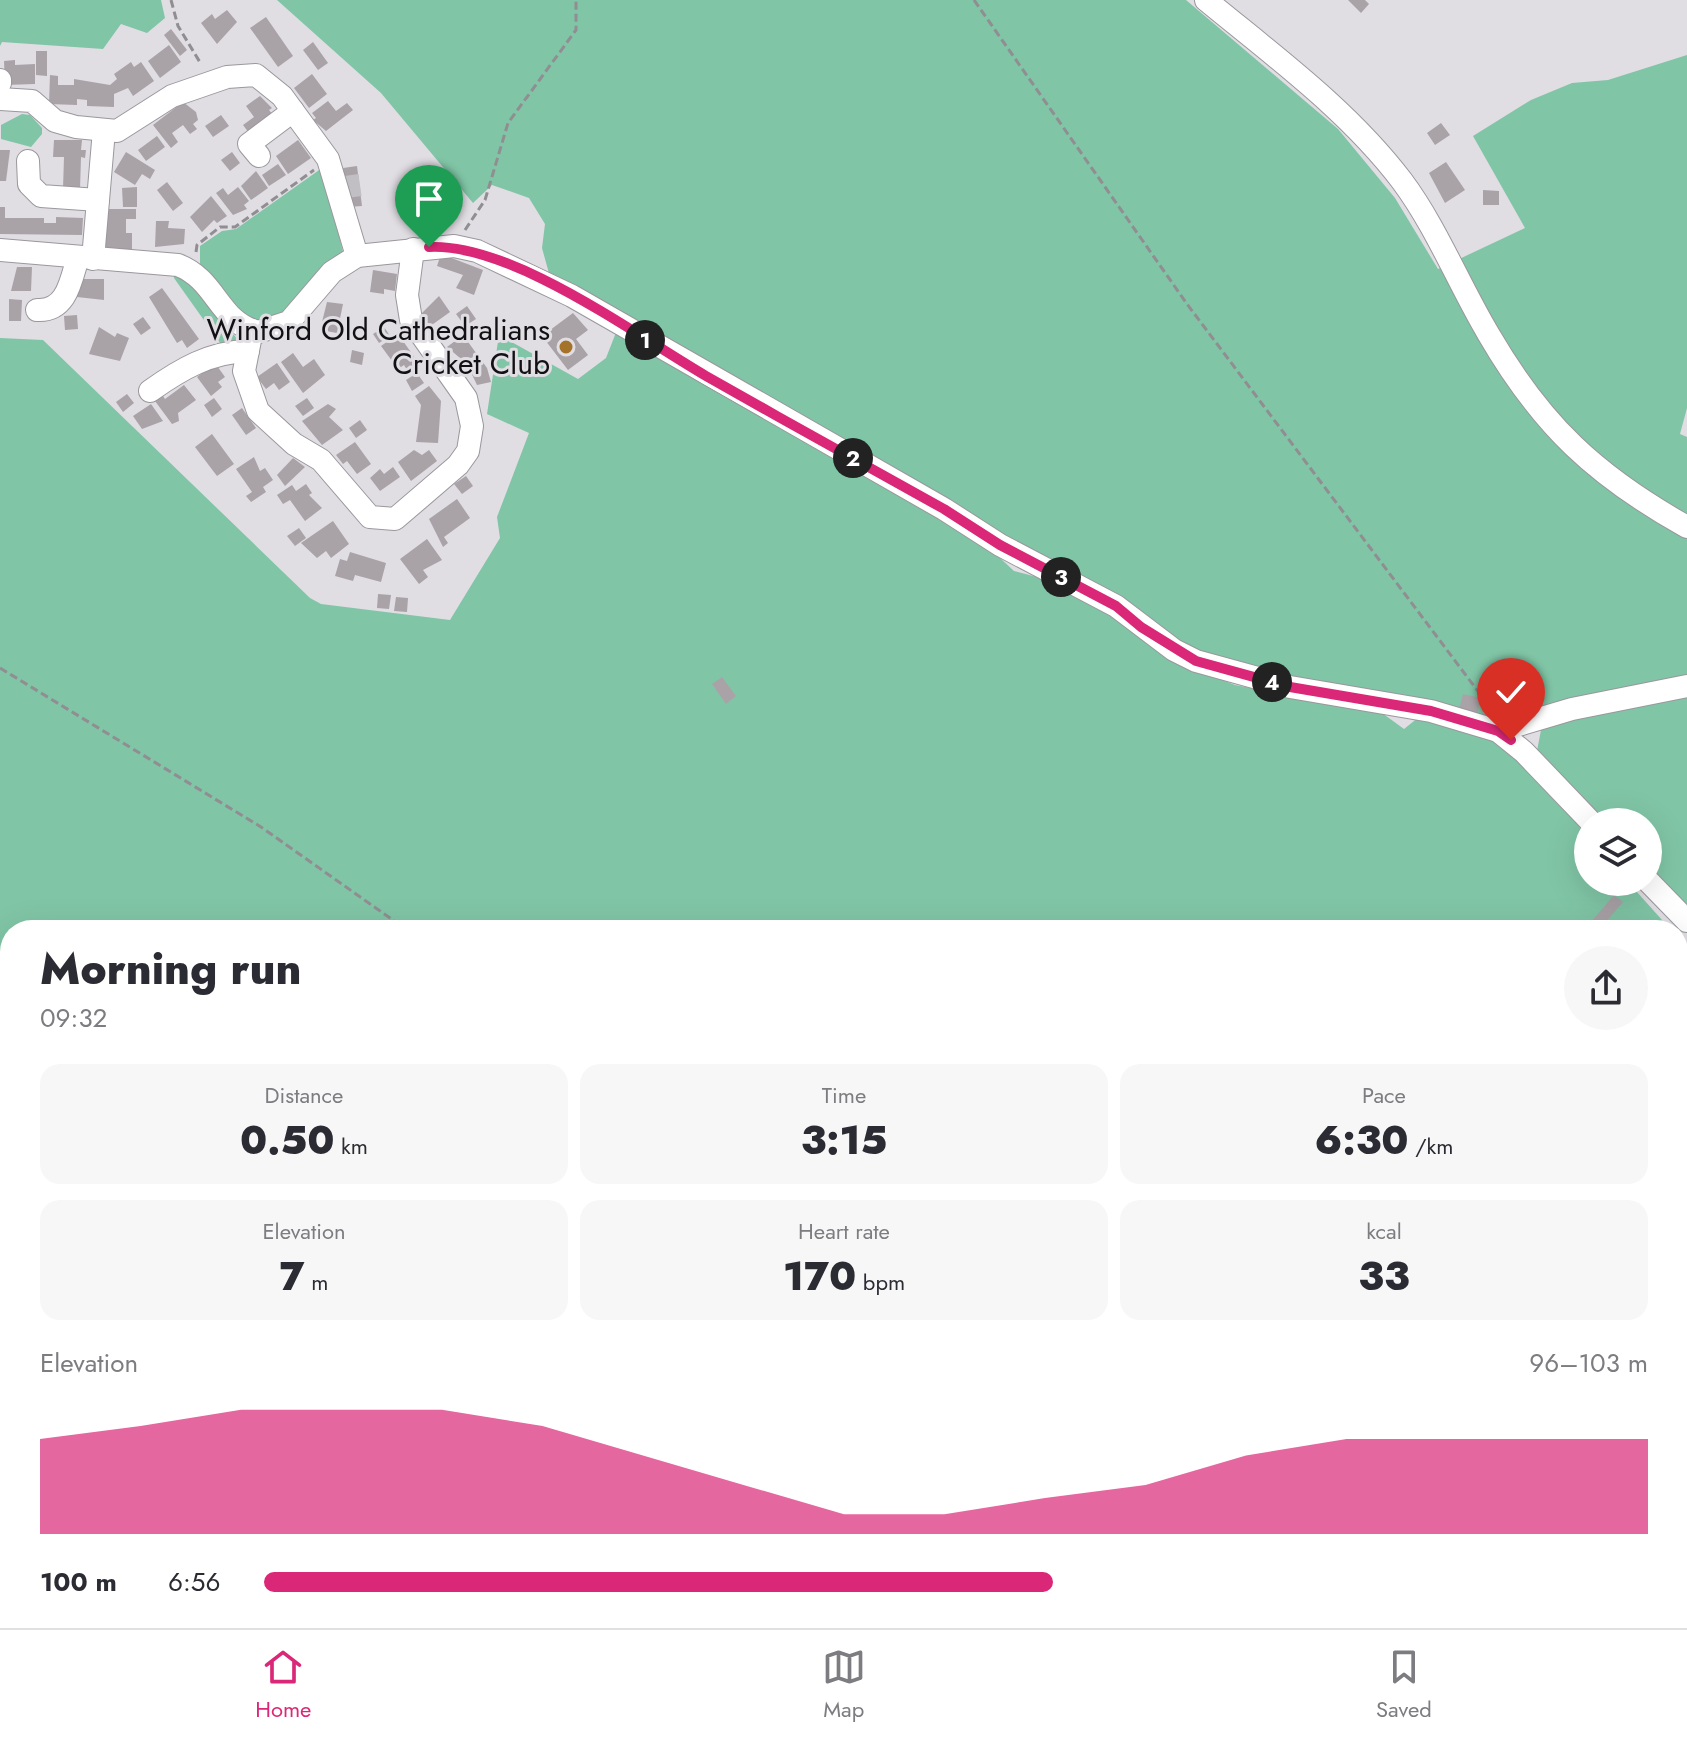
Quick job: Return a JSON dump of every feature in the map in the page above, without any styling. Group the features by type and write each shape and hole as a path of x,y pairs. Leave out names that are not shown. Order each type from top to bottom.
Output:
{"street":[{"path":"1206,0 1334,107 1395,172 1441,245 1489,335 1526,394 1558,434 1620,487 1687,527"},
{"path":"0,99 39,96 55,121 104,130 126,127 172,96 210,82 256,75 282,96 328,159 342,187 340,207 357,256"},
{"path":"259,156 249,144 293,111"},
{"path":"37,310 46,311 61,302 86,258 98,200 104,130"},
{"path":"28,161 29,184 41,196 98,200"},
{"path":"150,391 180,369 289,322 332,272 357,256 454,246 501,261 572,296 944,509 1000,545 1116,606 1141,627 1196,661 1290,687 1431,711 1502,730 1572,709 1687,686"},
{"path":"250,340 244,371 248,392 258,411 276,431 321,460 370,517 395,519 407,512 458,465 468,451 472,426 466,398 411,320 407,295 413,249"},
{"path":"0,250 178,265 196,272 250,340"},
{"path":"1524,752 1533,723"},
{"path":"1502,730 1578,808"},
{"path":"1662,895 1686,920"}],"path":[{"path":"171,0 178,26 210,82"},
{"path":"454,246 485,200 498,168 508,123 576,30 576,0"},
{"path":"974,0 1187,304 1502,730"},
{"path":"196,272 197,245 220,227 235,227 328,159"},
{"path":"0,668 261,827 393,920"}],"green space":[{"path":"0,0 161,0 165,18 147,33 121,24 103,49 2,42 0,46"},
{"path":"277,0 1186,0 1338,129 1395,198 1438,269 1525,228 1473,136 1531,100 1572,83 1608,80 1687,55 1687,408 1680,434 1687,437 1687,679 1497,724 1208,656 1180,645 1041,560 550,277 542,248 545,224 529,198 492,185 473,203 381,93"},
{"path":"22,114 30,115 42,128 42,134 31,147 1,139 1,125"},
{"path":"322,168 343,252 278,320 247,321 200,269 200,246 222,231 236,229"},
{"path":"173,272 184,274 238,340 223,347 174,278"},
{"path":"617,330 987,546 1014,571 1037,577 1102,605 1179,663 1235,685 1382,713 1404,729 1419,717 1498,740 1511,748 1574,821 1574,896 1641,896 1662,920 0,920 0,338 43,340 310,598 321,604 450,620 500,538 497,517 529,433 487,414 499,335 578,379 606,358"},
{"path":"1687,692 1687,909 1662,883 1662,808 1591,808 1537,751 1541,730 1570,717"}],"building":[{"path":"1348,0 1365,0 1369,4 1361,13"},
{"path":"227,10 237,22 217,44 201,23 212,14 215,19"},
{"path":"266,17 293,56 278,67 250,28"},
{"path":"171,29 187,50 180,56 164,35"},
{"path":"313,42 328,63 318,70 303,50"},
{"path":"169,45 181,62 160,78 148,61"},
{"path":"36,51 47,51 47,76 36,75"},
{"path":"15,60 15,65 35,64 35,84 5,85 4,61"},
{"path":"131,62 134,67 141,62 154,81 133,96 128,88 114,94 114,107 87,106 87,100 77,99 77,105 49,104 50,75 58,76 58,85 74,85 74,79 110,85 117,79 114,74"},
{"path":"312,74 327,94 309,108 294,88"},
{"path":"260,96 272,108 269,110 273,115 249,133 243,125 254,117 246,106"},
{"path":"328,101 336,111 347,103 353,110 326,131 313,120 316,118 312,113"},
{"path":"183,102 196,112 198,120 193,124 197,129 190,134 183,125 172,133 178,142 171,148 153,125"},
{"path":"221,115 229,126 213,137 205,126"},
{"path":"1441,123 1450,135 1435,145 1427,133"},
{"path":"157,136 165,147 146,161 138,150"},
{"path":"54,140 82,140 81,150 86,150 85,158 81,157 80,190 63,189 64,157 53,157"},
{"path":"298,140 311,158 288,174 276,156"},
{"path":"0,150 10,150 6,181 0,181"},
{"path":"126,152 155,170 150,179 142,174 135,185 114,172"},
{"path":"232,152 240,163 230,171 221,160"},
{"path":"1446,162 1465,190 1445,203 1429,173"},
{"path":"278,164 286,175 269,186 262,175"},
{"path":"357,166 362,206 348,207 343,168"},
{"path":"256,171 268,188 251,200 241,186"},
{"path":"167,182 183,203 173,211 157,190"},
{"path":"414,184 427,185 430,210 401,214 399,191 415,190"},
{"path":"137,187 137,207 123,207 122,188"},
{"path":"238,187 249,201 244,205 247,209 233,215 216,193 223,188 228,195"},
{"path":"1483,190 1499,191 1499,205 1483,205"},
{"path":"211,196 227,216 217,223 214,220 202,232 190,217"},
{"path":"0,207 5,207 5,218 44,218 44,223 56,223 56,217 83,218 82,235 0,234"},
{"path":"106,209 136,209 136,219 126,219 126,233 132,233 132,249 106,249"},
{"path":"156,221 169,221 168,228 185,229 184,244 155,247"},
{"path":"441,254 483,270 474,295 456,288 463,275 437,266"},
{"path":"17,267 32,267 31,291 11,291"},
{"path":"373,270 397,274 395,291 384,289 384,294 370,292"},
{"path":"77,279 104,279 104,300 77,297"},
{"path":"162,288 199,339 187,348 182,340 177,343 149,297"},
{"path":"439,296 450,312 429,327 420,315"},
{"path":"9,299 22,300 21,321 9,321"},
{"path":"327,302 343,304 337,333 320,330"},
{"path":"467,306 476,319 465,326 456,314"},
{"name":"Winford Old Cathedralians Cricket Club","path":"573,313 588,330 576,339 588,355 568,370 542,336"},
{"path":"77,315 78,329 65,330 64,316"},
{"path":"143,317 151,328 141,335 133,324"},
{"path":"99,327 115,337 117,333 129,338 120,361 89,354"},
{"path":"384,327 390,336 379,343 373,334"},
{"path":"398,334 420,365 409,373 404,365 398,369 381,346"},
{"path":"463,335 487,368 491,382 477,385 467,364 447,347"},
{"path":"352,350 364,353 362,365 350,362"},
{"path":"293,353 303,367 314,359 325,375 303,393 281,362"},
{"path":"215,363 225,377 218,382 222,387 211,396 197,377"},
{"path":"277,363 290,382 279,390 274,383 266,389 257,377"},
{"path":"417,373 424,383 412,391 406,380"},
{"path":"184,385 196,400 178,413 179,421 172,424 155,401 163,396 165,399"},
{"path":"429,386 441,401 438,443 416,442 421,405 415,396"},
{"path":"127,394 134,403 123,412 116,402"},
{"path":"214,398 222,409 212,417 204,405"},
{"path":"307,398 314,408 303,416 295,406"},
{"path":"151,404 163,421 142,429 133,416"},
{"path":"328,404 336,409 329,417 343,430 322,445 302,421"},
{"path":"242,408 256,428 246,435 232,415"},
{"path":"360,420 367,430 356,438 349,428"},
{"path":"212,434 234,464 217,476 195,447"},
{"path":"355,442 371,464 357,474 347,461 343,464 336,455"},
{"path":"414,450 422,455 429,450 437,461 411,481 398,462"},
{"path":"254,457 260,471 265,468 273,480 263,487 266,492 251,502 246,496 252,492 236,469"},
{"path":"293,458 305,467 285,486 277,475"},
{"path":"393,467 400,477 380,491 370,478 380,469 384,474"},
{"path":"466,476 473,486 462,494 454,484"},
{"path":"306,484 312,493 309,495 322,508 305,521 290,500 283,504 277,495 292,485 296,491"},
{"path":"457,499 470,518 444,537 448,543 443,547 429,519"},
{"path":"333,521 349,544 331,558 326,551 317,558 301,543"},
{"path":"299,528 306,538 295,546 287,536"},
{"path":"427,539 442,560 423,570 428,577 419,584 400,559"},
{"path":"350,552 386,563 381,582 355,575 353,581 335,576 340,559 347,561"},
{"path":"378,594 391,595 389,609 377,608"},
{"path":"396,597 408,598 407,612 394,611"},
{"path":"722,677 736,696 726,704 712,684"},
{"path":"1463,694 1481,698 1477,714 1459,709"},
{"path":"1615,896 1623,902 1608,920 1593,920"}],"tunnel":[{"path":"346,187 360,185"}],"place":[{"name":"Winford Old Cathedralians Cricket Club","path":"566,347"}],"route":[{"path":"429,247 454,246 477,251 572,296 944,509 1000,545 1116,606 1174,650 1196,661 1290,687 1431,711 1498,731 1511,740"}]}
